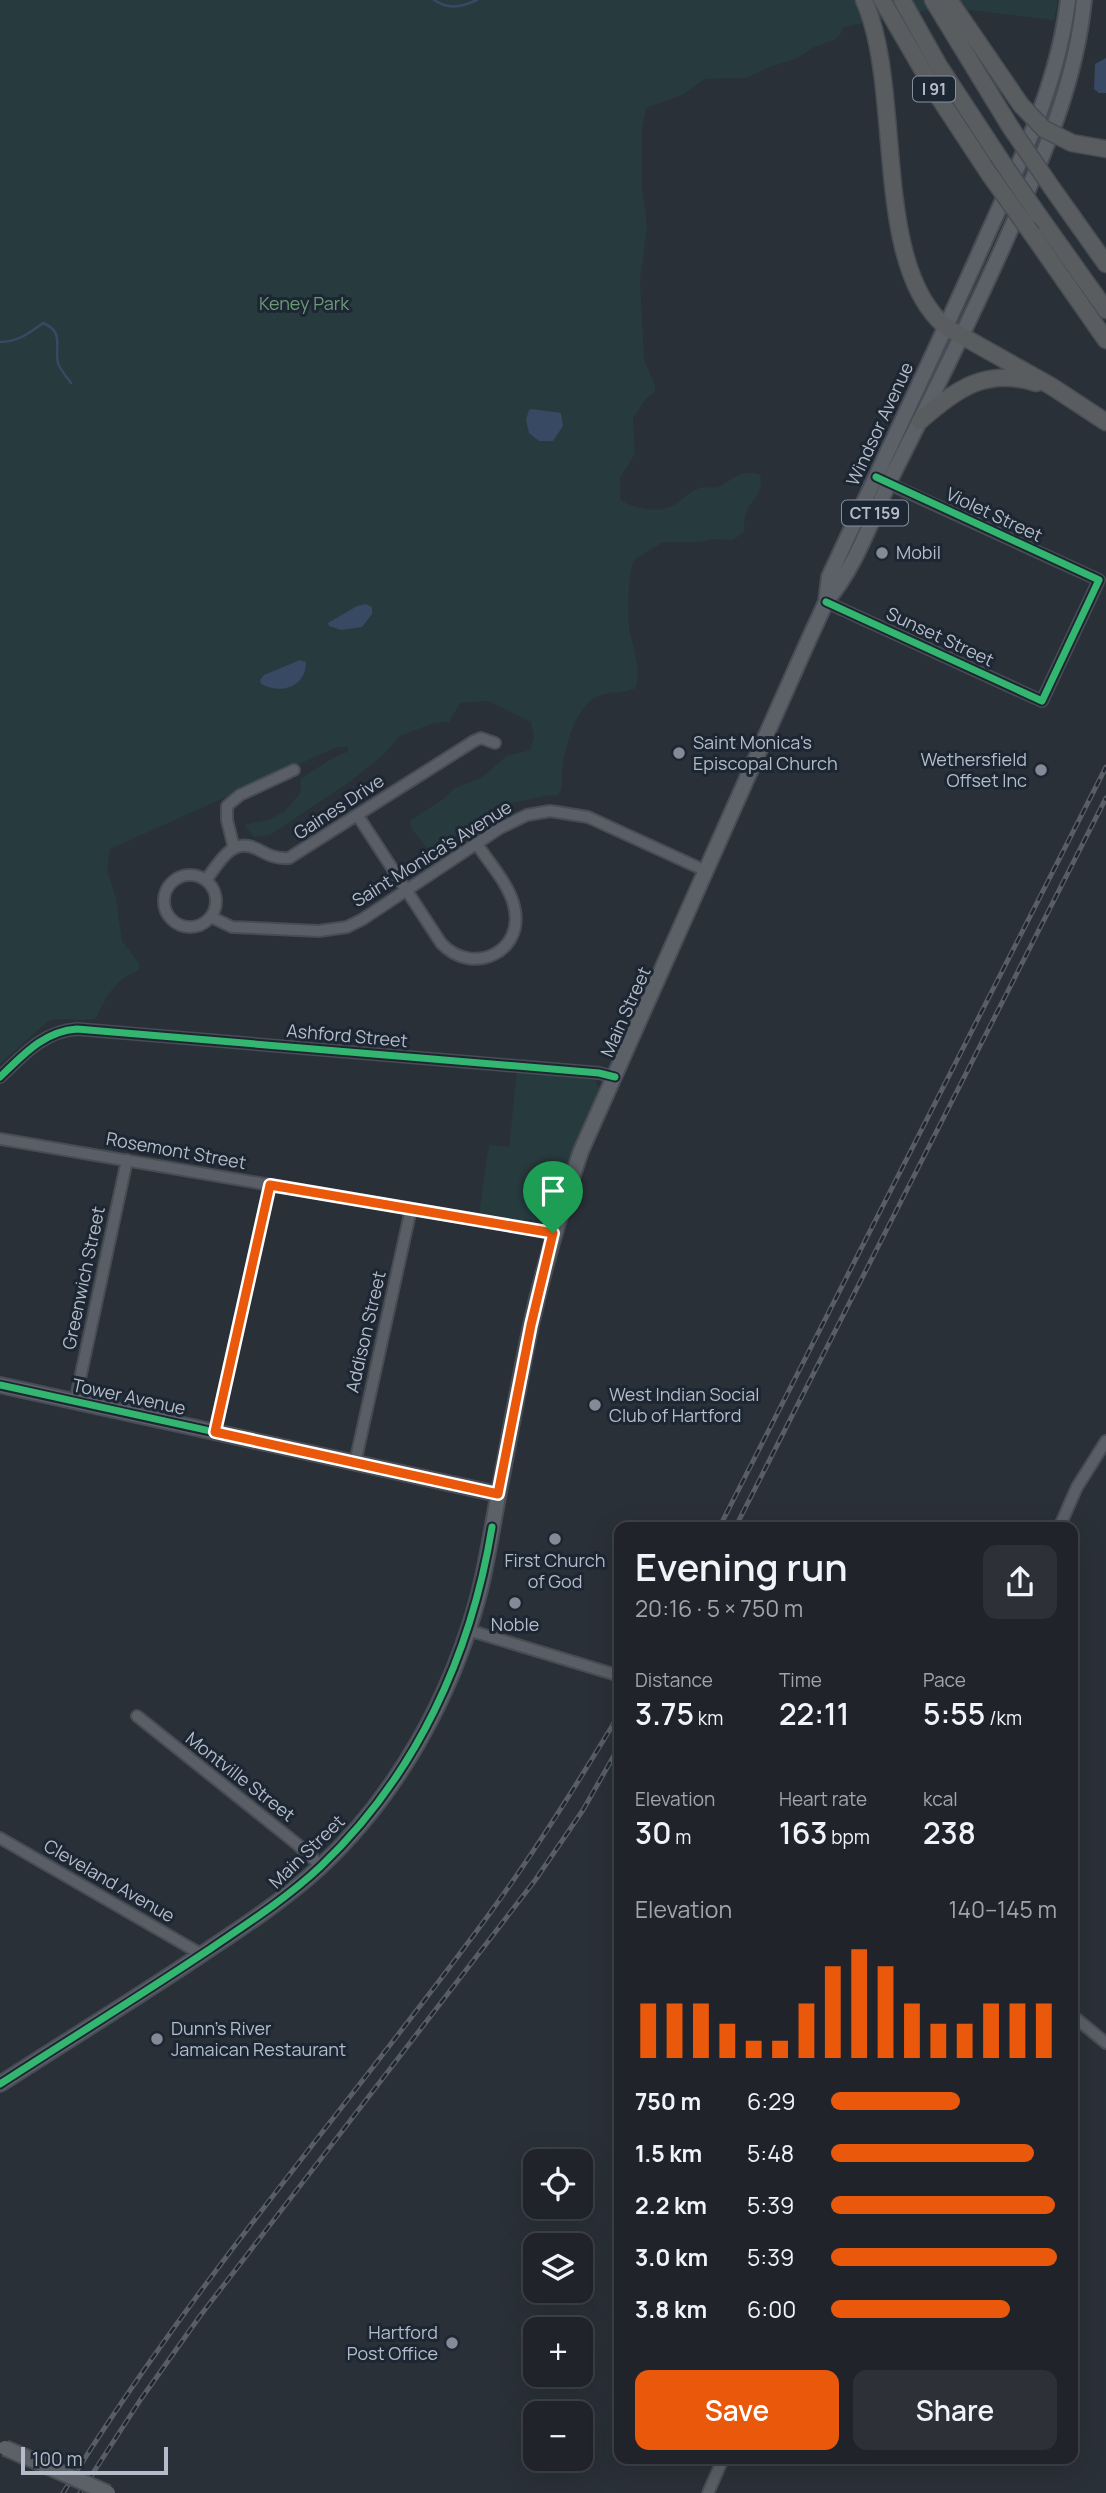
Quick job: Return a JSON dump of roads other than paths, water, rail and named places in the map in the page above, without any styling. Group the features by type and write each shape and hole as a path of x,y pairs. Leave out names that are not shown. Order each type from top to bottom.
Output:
{"highway":[{"path":"864,0 880,50 895,198 906,258 914,282 927,306 946,327 1066,395 1106,422"},
{"name":"I 91","path":"882,0 936,93 990,175 1106,340"},
{"path":"902,0 946,76 1042,211 1106,310"},
{"path":"913,0 1000,151"},
{"name":"I 91","path":"933,0 1010,128 1106,264"},
{"path":"949,0 1021,105 1044,129 1072,143 1106,149"},
{"path":"1042,211 1106,293"},
{"path":"913,418 973,382 989,379 1020,379 1066,395"}],"main road":[{"name":"Windsor Avenue","path":"913,418 946,327 1040,110 1058,57 1068,0"},
{"name":"Windsor Avenue","path":"826,601 829,577 869,509 913,418 963,337 1056,124 1073,66 1084,0"},
{"name":"Main Street","path":"0,2084 271,1907 321,1866 362,1821 409,1758 440,1700 468,1630 485,1569 531,1325 553,1233 581,1151 826,601"},
{"name":"Tower Avenue","path":"0,1385 498,1494"},
{"path":"3,2447 108,2493"}],"street":[{"name":"Violet Street","path":"882,481 1099,580 1042,701"},
{"name":"Sunset Street","path":"826,601 1042,701"},
{"name":"Gaines Drive","path":"234,848 250,846 279,859 289,858 474,741 481,738 495,743"},
{"path":"206,880 227,851 234,848 227,820 227,806 240,795 294,770"},
{"name":"Saint Monica's Avenue","path":"211,917 232,927 333,930 347,927 407,891 500,828 527,814 550,811 588,817 706,871"},
{"path":"358,816 441,943 454,954 478,960 502,950 514,932 514,905 511,896 477,844"},
{"path":"193,874 206,880 216,896 211,917 195,927 177,924 165,910 163,901 169,884 176,878 193,874"},
{"name":"Ashford Street","path":"0,1077 44,1038 61,1030 77,1029 586,1072 615,1077"},
{"name":"Rosemont Street","path":"0,1139 553,1233"},
{"name":"Greenwich Street","path":"75,1402 127,1160"},
{"path":"215,1432 270,1185"},
{"name":"Addison Street","path":"355,1463 411,1209"},
{"path":"1062,1522 1077,1487 1106,1441"},
{"path":"468,1630 614,1674"},
{"name":"Montville Street","path":"137,1716 321,1866"},
{"name":"Cleveland Avenue","path":"0,1838 201,1955"},
{"path":"1078,2020 1106,2043"},
{"path":"709,2493 721,2464"}],"water":[{"path":"1106,58 1106,93 1099,93 1094,89 1095,64"},
{"path":"529,410 561,413 563,426 553,441 539,441 529,433 526,420"},
{"path":"366,604 372,607 372,614 362,627 341,630 329,626 328,623 357,606"},
{"path":"300,660 306,662 305,671 297,683 276,689 261,684 260,680 264,675"}],"waterway":[{"path":"434,0 455,6 477,0"},
{"path":"0,342 18,339 43,323 50,327 56,335 59,366 71,383"}],"railway":[{"path":"722,1522 1106,767"},
{"path":"738,1522 1106,798"},
{"path":"63,2493 163,2343 507,1889 614,1723"},
{"path":"80,2493 141,2399 200,2316 536,1879 583,1810 614,1756"}],"place":[{"name":"Mobil","path":"882,553"},
{"name":"Saint Monica's Episcopal Church","path":"679,753"},
{"name":"Wethersfield Offset Inc","path":"1041,770"},
{"name":"West Indian Social Club of Hartford","path":"595,1405"},
{"name":"First Church of God","path":"555,1539"},
{"name":"Noble","path":"515,1603"},
{"name":"Dunn's River Jamaican Restaurant","path":"157,2039"},
{"name":"Hartford Post Office","path":"452,2343"}],"park label":[{"name":"Keney Park","path":"304,304"}]}
